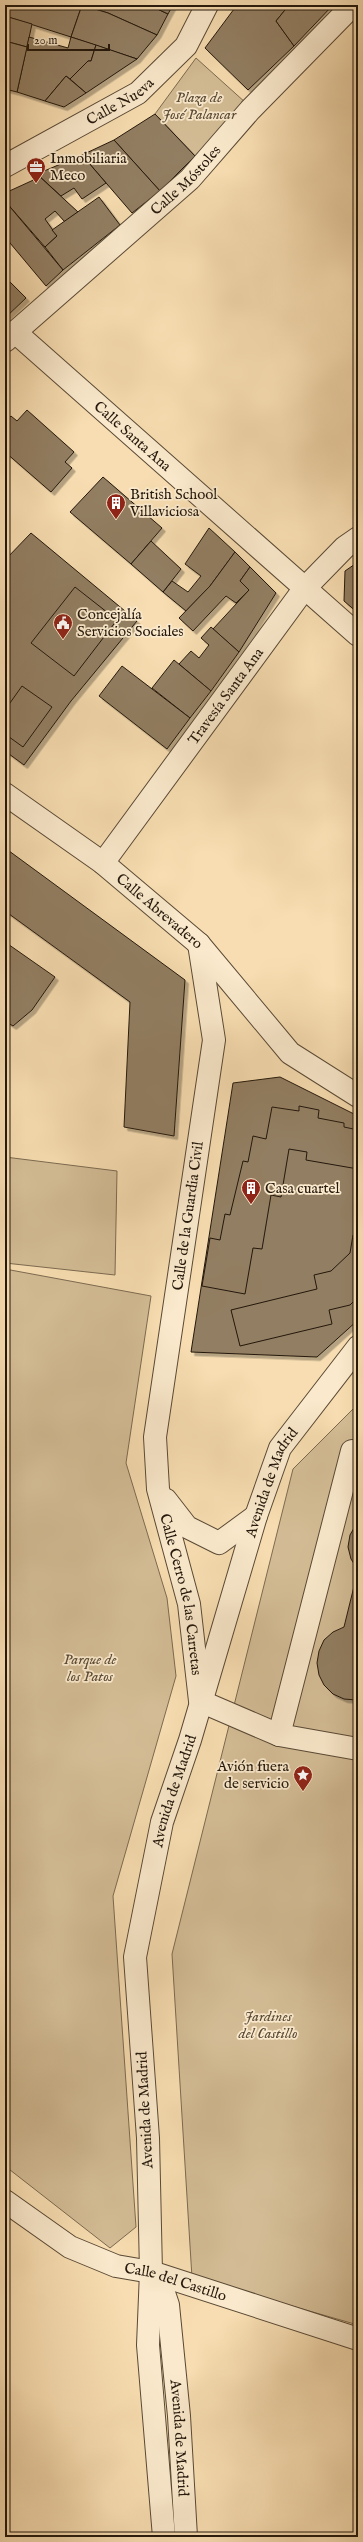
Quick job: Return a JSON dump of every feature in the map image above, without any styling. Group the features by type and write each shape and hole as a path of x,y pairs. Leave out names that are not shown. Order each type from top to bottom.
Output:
{"street":[{"name":"Calle Nueva","path":"5,166 138,93 186,46 206,5"},
{"name":"Calle Móstoles","path":"10,336 190,179 250,110 354,5"},
{"name":"Calle Santa Ana","path":"10,336 358,635"},
{"name":"Travesía Santa Ana","path":"103,863 304,589 345,547 358,538"},
{"name":"Calle Abrevadero","path":"5,794 103,863 199,944 290,1053 358,1096"},
{"name":"Calle de la Guardia Civil","path":"158,1489 155,1437 214,1040 199,944"},
{"name":"Avenida de Madrid","path":"164,2537 148,2345 151,2272 148,2138 135,1957 162,1822 190,1740 200,1701 256,1516 280,1448 358,1347"},
{"path":"279,1735 352,1451 358,1453"},
{"path":"158,1489 187,1527 219,1542 256,1516"},
{"name":"Calle Cerro de las Carretas","path":"158,1489 190,1604 200,1701"},
{"path":"200,1701 279,1735 358,1749"},
{"name":"Calle del Castillo","path":"5,2201 70,2247 116,2266 151,2272 358,2339"},
{"name":"Avenida de Madrid","path":"151,2272 162,2287 168,2305 180,2416 186,2537"}],"green space":[{"name":"Plaza de José Palancar","path":"196,58 246,103 195,156 155,114"},
{"path":"5,1157 117,1171 115,1275 5,1263"},
{"name":"Parque de los Patos","path":"5,1269 151,1296 126,1463 167,1598 176,1676 113,1896 136,2227 110,2248 5,2166"},
{"name":"Jardines del Castillo","path":"358,1404 358,2325 236,2290 193,2294 172,1954 293,1469"}],"building":[{"path":"5,5 82,5 71,37 5,16"},
{"path":"82,5 149,5 168,14 157,35 108,13"},
{"path":"82,5 108,13 157,35 137,59 71,37"},
{"path":"149,5 173,5 168,14"},
{"path":"237,5 278,5 285,10 276,21 294,46 248,90 205,48"},
{"path":"278,5 333,5 294,46 276,21 285,10"},
{"path":"5,16 32,24 27,47 5,41"},
{"path":"29,37 68,48 71,37 96,45 91,61 88,61 70,79 66,76 45,101 17,92"},
{"path":"5,41 27,47 17,92 5,89"},
{"path":"96,45 137,59 86,93 70,79 88,61 91,61"},
{"path":"66,76 86,93 64,107 45,101"},
{"path":"155,114 195,156 160,191 114,140"},
{"path":"114,140 160,191 132,213 82,155"},
{"path":"82,155 106,183 82,199 74,188 61,196 37,174"},
{"path":"40,177 78,212 65,222 55,211 45,219 57,236 45,247 5,201 5,193"},
{"path":"99,197 120,225 63,270 45,247 57,236 52,230"},
{"path":"5,201 63,270 46,286 5,237"},
{"path":"5,277 26,298 5,318"},
{"path":"27,410 74,452 65,462 72,468 51,492 5,452 5,422 11,416 17,421"},
{"name":"British School Villaviciosa","path":"103,477 162,528 131,564 70,512"},
{"path":"209,528 235,552 210,586 186,611 163,592 172,581 188,592 201,576 185,564"},
{"name":"Concejalía Servicios Sociales","path":"31,533 137,621 71,701 24,765 5,751 5,560"},
{"path":"151,541 181,569 163,592 131,564"},
{"path":"235,552 250,567 240,581 249,590 236,603 226,596 193,631 179,618 210,586"},
{"path":"358,562 358,613 344,601 345,571"},
{"path":"250,567 276,593 239,652 213,629 249,590 240,581"},
{"path":"75,587 117,620 74,676 31,643"},
{"path":"211,627 239,652 211,691 179,664 191,651 199,658 209,645 201,638"},
{"path":"174,660 211,691 190,718 152,688"},
{"path":"122,666 190,718 167,749 99,696"},
{"path":"22,686 52,707 23,747 5,734 5,710"},
{"path":"5,848 185,980 174,1136 124,1127 130,1002 5,911"},
{"path":"5,942 55,977 32,1010 13,1026 5,1021"},
{"path":"280,1077 358,1116 358,1320 317,1357 191,1352 233,1083"},
{"name":"Casa cuartel","path":"299,1106 319,1110 318,1118 344,1123 344,1127 358,1130 358,1169 306,1160 307,1152 289,1149 281,1197 271,1195 262,1249 253,1248 245,1294 202,1286 210,1238 220,1240 225,1214 230,1215 243,1161 248,1162 253,1136 266,1139 272,1107 299,1111"},
{"path":"353,1235 358,1236 358,1297 350,1305 329,1310 332,1324 240,1346 231,1310 317,1289 314,1275 331,1271 350,1253"},
{"path":"358,1521 358,1570 351,1559 348,1547 350,1535"},
{"path":"358,1570 358,1700 356,1700 344,1699 333,1694 324,1685 319,1675 317,1663 319,1651 324,1640 333,1632 344,1627"}],"place":[{"name":"Inmobiliaria Meco","path":"36,184"},
{"name":"British School Villaviciosa","path":"116,520"},
{"name":"Concejalía Servicios Sociales","path":"63,640"},
{"name":"Casa cuartel","path":"251,1205"},
{"name":"Avión fuera de servicio","path":"303,1792"}]}
